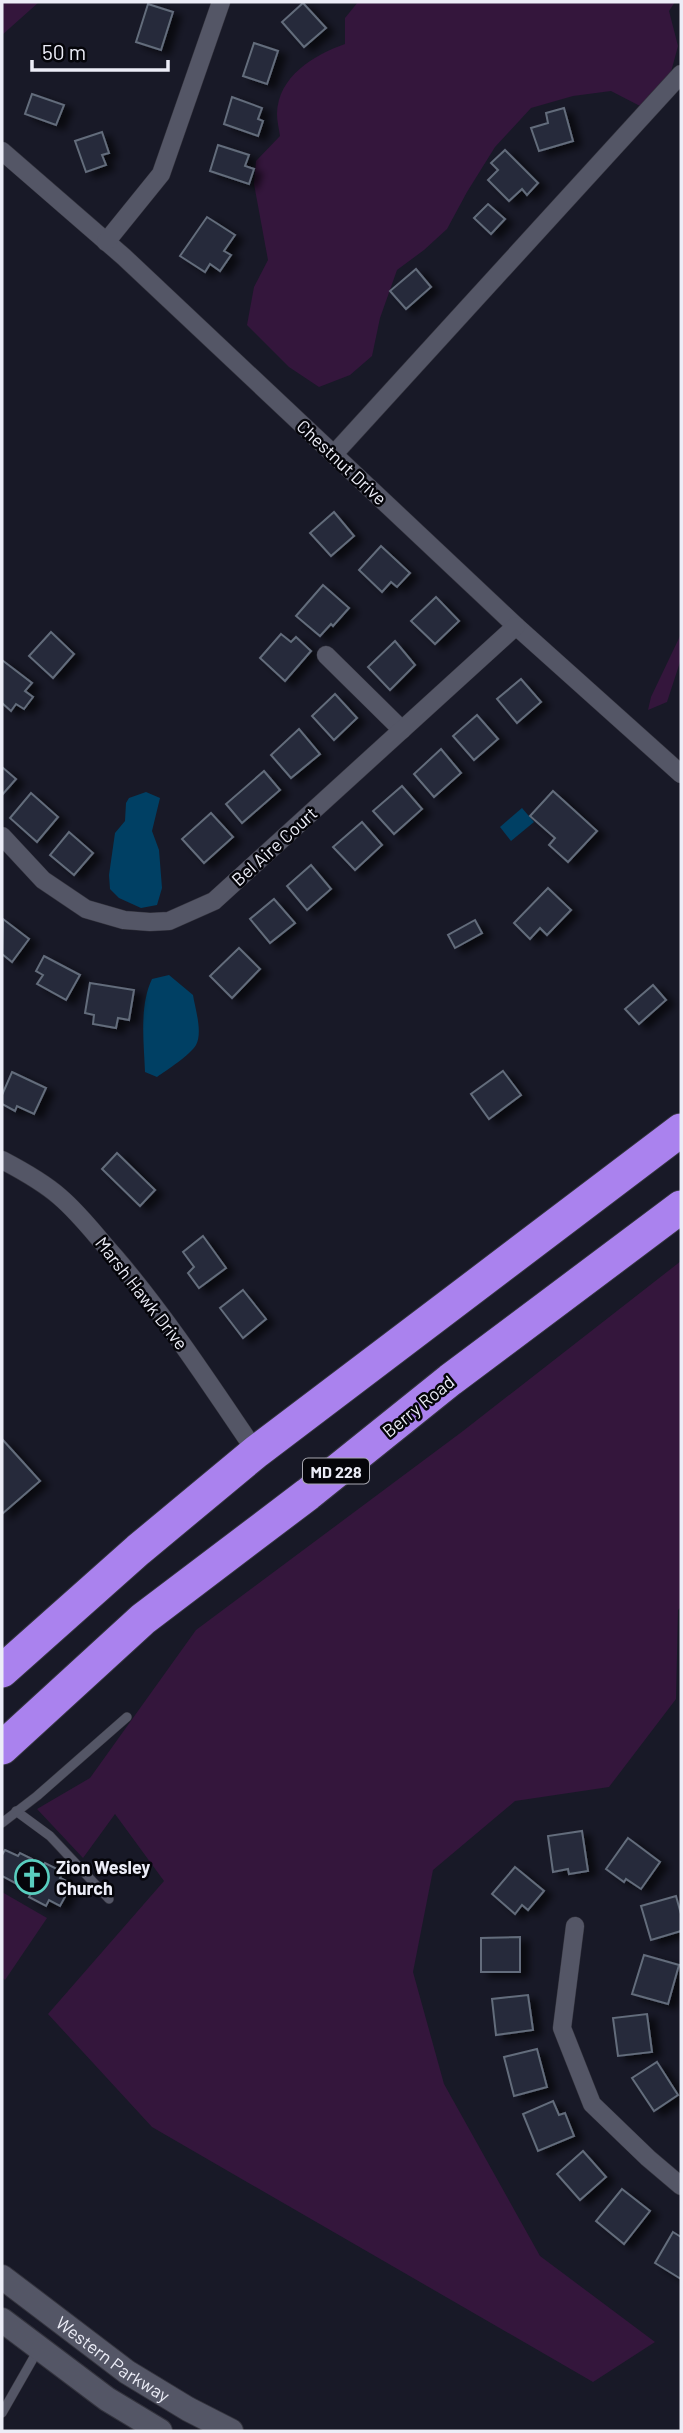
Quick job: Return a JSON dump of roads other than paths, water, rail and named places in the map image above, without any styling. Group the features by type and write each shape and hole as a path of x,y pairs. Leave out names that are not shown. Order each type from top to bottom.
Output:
{"highway":[{"path":"2,1671 138,1550 256,1452 681,1129"},
{"name":"Berry Road","path":"2,1748 143,1619 307,1494 450,1380 681,1207"}],"main road":[{"name":"Western Parkway","path":"2,2277 127,2372 231,2431"},
{"name":"Western Parkway","path":"2,2320 107,2399 160,2431"}],"street":[{"path":"106,242 161,174 221,2"},
{"path":"334,454 681,74"},
{"name":"Chestnut Drive","path":"2,151 106,242 516,626 681,774"},
{"name":"Bel Aire Court","path":"2,836 43,880 86,909 124,920 169,921 214,901 516,626"},
{"path":"326,654 402,730"},
{"name":"Marsh Hawk Drive","path":"2,1160 32,1176 89,1227 196,1362 256,1452"},
{"path":"575,1926 562,2028 592,2104 681,2186"}],"lane":[{"path":"2,1822 37,1796 127,1717"},
{"path":"16,1811 50,1836 110,1899"},
{"path":"2,2413 39,2348"}],"water":[{"path":"146,792 160,798 152,831 159,850 162,888 157,905 141,908 119,898 110,889 109,875 115,833 125,821 126,803 129,798"},
{"path":"522,808 534,822 511,841 500,827"},
{"path":"169,975 193,995 199,1034 193,1049 157,1077 145,1072 145,1001 152,979"}],"place":[{"name":"Zion Wesley Church","path":"32,1877"}]}
